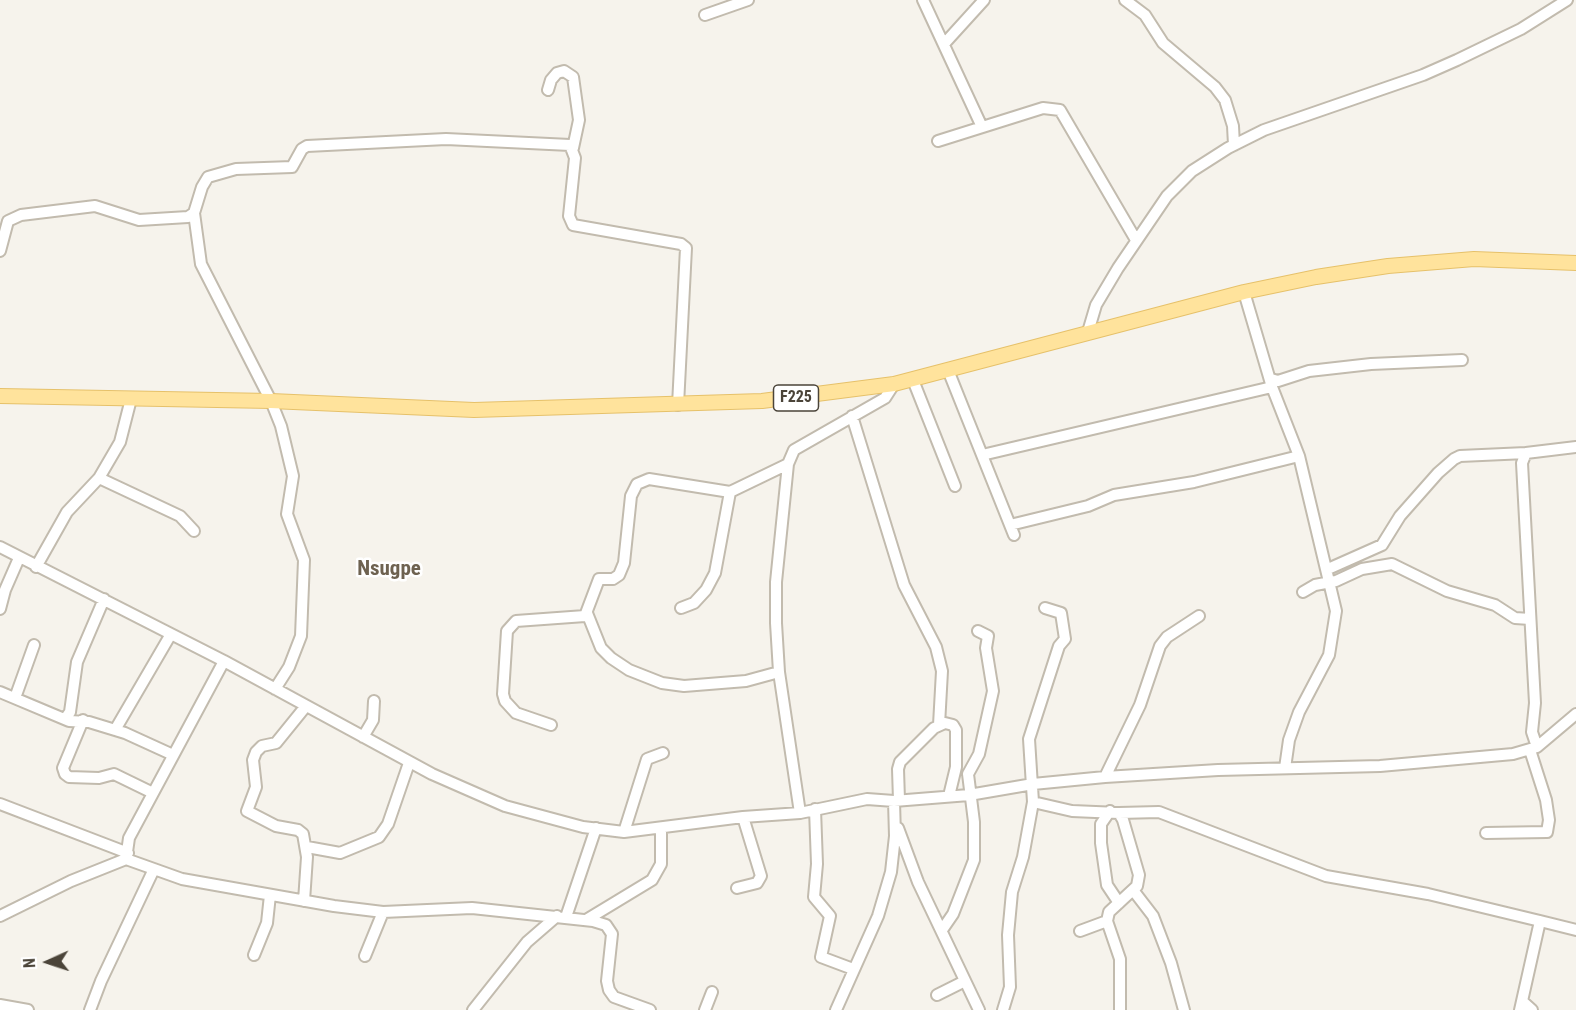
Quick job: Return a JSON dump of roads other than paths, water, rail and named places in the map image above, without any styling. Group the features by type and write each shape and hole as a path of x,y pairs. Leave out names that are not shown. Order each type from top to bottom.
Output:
{"main road":[{"name":"F225","path":"0,396 271,401 474,410 678,405 810,396 913,380 1244,292 1317,277 1388,266 1474,259 1576,263"}],"street":[{"path":"705,15 748,0"},
{"path":"923,0 982,127"},
{"path":"944,45 984,0"},
{"path":"1125,0 1144,15 1163,43 1215,87 1225,100 1233,126 1234,145"},
{"path":"1558,8 1567,0"},
{"path":"1088,332 1096,305 1136,240 1167,196 1192,171 1234,145 1264,130 1423,75 1521,29 1572,0"},
{"path":"548,90 551,80 557,73 564,71 573,77 579,120 573,148 575,158 568,216 573,225 681,244 686,248 678,405"},
{"path":"938,141 1043,108 1060,110 1136,240"},
{"path":"275,689 289,667 301,636 304,560 286,514 293,476 281,426 271,401 201,264 194,213 202,187 208,177 236,169 292,167 302,149 307,146 446,139 467,142 565,144 573,148"},
{"path":"0,251 8,221 21,215 95,206 139,220 188,217 194,213"},
{"path":"1244,292 1272,383 1299,456 1331,581 1336,611 1329,656 1299,712 1290,740 1285,768"},
{"path":"982,455 1272,383 1309,371 1371,364 1462,360"},
{"path":"948,370 1012,530 1122,494 1194,483 1299,456"},
{"path":"913,380 955,486"},
{"path":"800,813 779,672 776,582 788,464 794,450 885,398 894,384"},
{"path":"36,567 67,512 99,478 120,442 131,399"},
{"path":"852,416 904,585 938,657 942,671 939,725"},
{"path":"1328,569 1371,552 1382,545 1400,516 1438,473 1454,459 1461,456 1526,453 1576,447"},
{"path":"1486,833 1547,832 1549,820 1532,732 1535,703 1522,470 1526,453"},
{"path":"779,672 746,681 684,686 662,683 629,670 611,658 601,648 587,613 599,579 614,579 619,575 624,563 631,496 637,484 649,479 730,492 788,464"},
{"path":"99,478 180,516 194,531"},
{"path":"681,608 694,603 706,590 715,573 730,492"},
{"path":"0,547 224,661 409,763 505,807 596,828 624,832 743,817 800,813 867,799 897,800 969,795 1033,784 1105,777 1425,763 1534,749 1576,714"},
{"path":"0,609 4,590 19,558"},
{"path":"1303,591 1362,569 1392,564 1447,591 1495,605 1515,618 1530,620"},
{"path":"65,719 70,712 77,662 104,599"},
{"path":"1003,1010 1010,987 1008,935 1012,892 1023,857 1033,802 1029,739 1059,646 1065,639 1061,613 1045,608"},
{"path":"551,725 516,713 506,701 503,694 507,631 516,621 574,619 587,613"},
{"path":"1105,777 1140,705 1160,646 1167,637 1199,616"},
{"path":"942,930 953,914 974,860 974,822 968,774 979,754 993,691 986,648 987,636 978,632"},
{"path":"115,730 171,634"},
{"path":"15,698 34,645"},
{"path":"127,856 129,838 171,754 224,661"},
{"path":"0,692 65,719 83,720 115,730 171,754"},
{"path":"363,737 373,720 374,700"},
{"path":"304,901 307,847 298,830 276,826 247,811 256,787 253,760 256,752 262,746 276,743 306,706"},
{"path":"83,720 63,768 65,774 69,777 99,778 114,774 153,794"},
{"path":"836,1010 878,916 885,894 892,860 900,762 939,725 945,723 953,725 956,730 956,767 950,796"},
{"path":"624,832 647,759 663,753"},
{"path":"307,847 340,853 379,837 388,824 409,763"},
{"path":"1033,802 1072,811 1159,812 1326,876 1428,894 1576,930"},
{"path":"0,804 153,869 182,879 304,901 383,912 440,912 472,908 586,920 606,925 612,934 607,981 614,997 650,1010"},
{"path":"815,809 817,864 814,897 830,916 821,957 853,969"},
{"path":"1114,812 1139,875 1133,890 1109,912 1107,921 1120,959 1120,1010"},
{"path":"1114,812 1101,824 1101,843 1107,885 1119,903"},
{"path":"737,888 757,883 761,876 743,817"},
{"path":"895,819 918,882 979,1010"},
{"path":"473,1010 527,942 561,917 596,828"},
{"path":"586,920 645,886 658,873 661,864 661,828"},
{"path":"0,916 127,856"},
{"path":"90,1010 100,981 153,869"},
{"path":"1133,890 1153,916 1171,963 1184,1010"},
{"path":"254,955 267,923 270,895"},
{"path":"365,956 383,912"},
{"path":"1080,931 1107,921"},
{"path":"1532,1010 1521,1005 1540,921"},
{"path":"937,995 965,981"},
{"path":"705,1010 712,992"},
{"path":"0,1005 28,1010"}],"district":[{"name":"Nsugpe","path":"389,570"}]}
